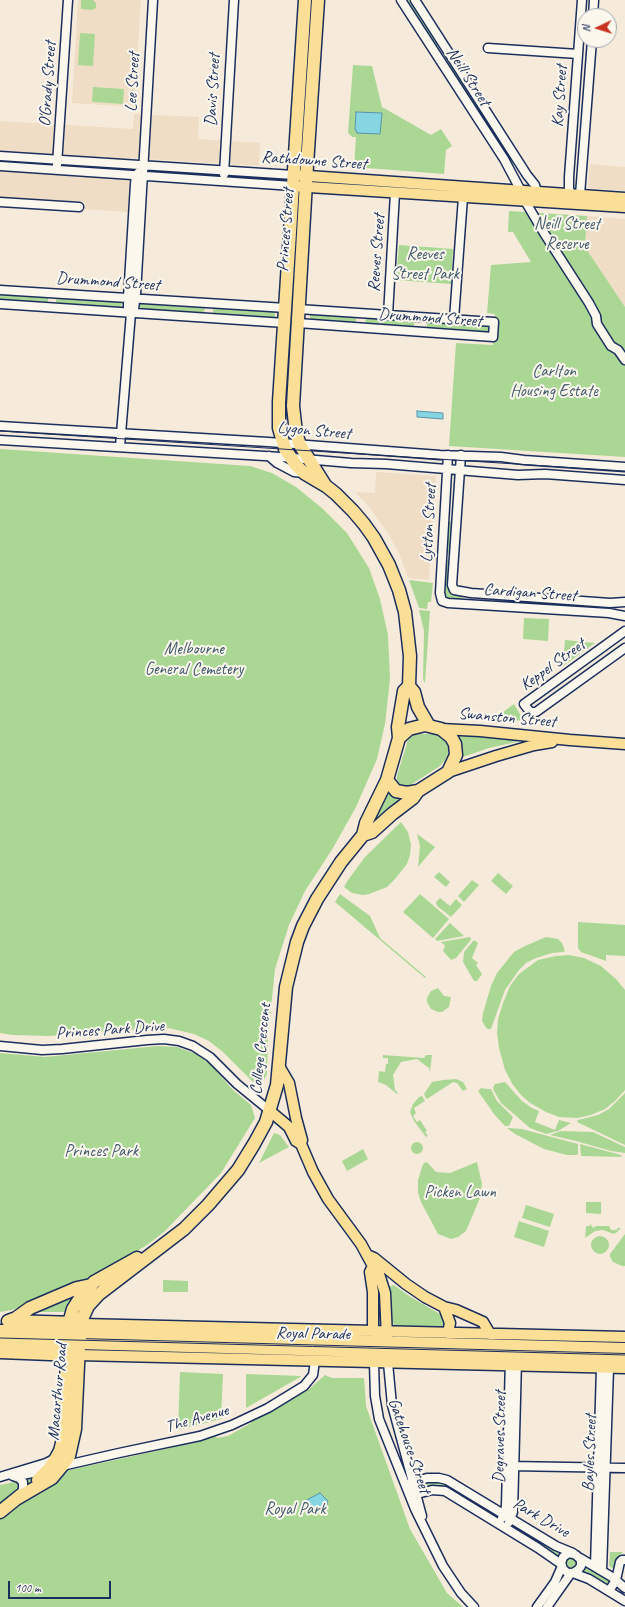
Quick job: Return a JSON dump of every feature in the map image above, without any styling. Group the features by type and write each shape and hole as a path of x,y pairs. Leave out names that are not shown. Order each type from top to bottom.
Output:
{"highway":[{"name":"Princes Street","path":"282,444 278,414 305,0"},
{"name":"Princes Street","path":"318,0 293,406 296,433 300,446 326,486"},
{"path":"282,444 290,458 304,473 326,486 350,507 377,543 392,571 405,612 409,635 409,686 404,692 398,727 400,738"},
{"path":"409,686 414,692 418,707 435,727 451,737 456,748 455,761 448,772 418,791 407,793 398,792 387,780 400,738 411,728 435,727"},
{"name":"College Crescent","path":"270,1111 276,1090 286,987 297,942 317,899 344,857 363,835 366,823 387,780"},
{"name":"College Crescent","path":"363,835 372,832 413,798 418,791"},
{"path":"74,1339 85,1313 96,1297 193,1221 226,1186 254,1144 270,1111"},
{"path":"4,1321 16,1318 30,1308 79,1287 90,1285 165,1244"},
{"path":"74,1339 72,1313 77,1302 90,1285"},
{"name":"Royal Parade","path":"4,1321 74,1339"},
{"name":"Royal Parade","path":"0,1331 74,1339"},
{"name":"Royal Parade","path":"0,1342 74,1339"},
{"name":"Royal Parade","path":"0,1352 74,1339"},
{"name":"Macarthur Road","path":"18,1498 49,1480 60,1461 74,1339"},
{"name":"Macarthur Road","path":"0,1512 18,1498 70,1451 75,1429 74,1339"},
{"path":"63,1434 70,1451"}],"main road":[{"name":"Rathdowne Street","path":"294,181 463,192 532,199 625,198"},
{"name":"Rathdowne Street","path":"306,182 395,193 521,191 532,199"},
{"name":"Rathdowne Street","path":"576,198 625,207"},
{"name":"Swanston Street","path":"435,727 625,744"},
{"name":"Swanston Street","path":"448,772 534,745 570,740"},
{"path":"279,1066 289,1082 302,1140 301,1144"},
{"name":"College Crescent","path":"270,1111 289,1127 296,1141 301,1144 324,1193 367,1255 372,1266 378,1272 384,1290 388,1358"},
{"name":"College Crescent","path":"367,1255 379,1262 406,1284 444,1308 456,1310 483,1322 490,1334"},
{"name":"College Crescent","path":"372,1266 370,1272 373,1292 374,1363"},
{"path":"444,1308 450,1323 448,1333"},
{"path":"316,1361 316,1340 324,1330"},
{"name":"Royal Parade","path":"74,1339 324,1330 373,1336 388,1342 562,1346 612,1342 625,1337"},
{"name":"Royal Parade","path":"74,1339 316,1340 373,1336 387,1331 560,1336 612,1342 625,1348"},
{"path":"560,1336 562,1346"},
{"name":"Royal Parade","path":"74,1339 158,1352 316,1361 374,1363 388,1358 513,1361 606,1365 625,1368"},
{"name":"Bayles Street","path":"606,1365 612,1342"},
{"name":"Royal Parade","path":"158,1352 374,1352 388,1358"},
{"name":"Royal Parade","path":"606,1365 625,1359"}],"street":[{"name":"O'Grady Street","path":"57,170 68,0"},
{"name":"Lee Street","path":"132,299 130,265 137,216 140,176 144,166 153,0"},
{"name":"Davis Street","path":"223,181 234,0"},
{"name":"Neill Street","path":"401,0 510,170 521,191"},
{"name":"Neill Street","path":"415,0 535,185 532,199 544,233 589,303 596,316 597,324 611,346 618,350 625,360"},
{"name":"Kay Street","path":"576,198 569,189 569,177 582,0"},
{"path":"488,48 591,56"},
{"name":"Kay Street","path":"576,198 581,178 592,48"},
{"path":"478,120 488,114"},
{"name":"Rathdowne Street","path":"0,156 224,171 294,181"},
{"path":"510,170 520,163"},
{"name":"Rathdowne Street","path":"0,166 223,181 294,181"},
{"path":"569,177 581,178"},
{"path":"454,319 463,192"},
{"name":"Reeves Street","path":"388,315 395,193"},
{"path":"0,202 79,207"},
{"name":"Lee Street","path":"120,446 131,313 128,309 132,299 139,259 137,216"},
{"path":"130,265 139,259"},
{"name":"Drummond Street","path":"0,290 286,308"},
{"name":"Drummond Street","path":"0,304 284,323"},
{"name":"Drummond Street","path":"298,308 494,322 493,337 298,323"},
{"name":"Lygon Street","path":"0,426 300,446 501,457 625,467"},
{"name":"Lygon Street","path":"0,440 120,446 309,460 447,468 518,475 545,474 625,480"},
{"name":"Lytton Street","path":"440,592 448,455"},
{"name":"Lytton Street","path":"454,590 452,586 461,455"},
{"path":"269,456 294,472 304,473"},
{"path":"445,496 458,497"},
{"path":"444,517 456,518"},
{"path":"442,557 454,558"},
{"name":"Cardigan Street","path":"454,590 471,593 610,603 625,602"},
{"name":"Cardigan Street","path":"440,592 441,599 446,603 609,613 625,616"},
{"path":"515,596 515,607"},
{"path":"572,611 573,600"},
{"name":"Keppel Street","path":"625,631 524,704 529,711 532,713 536,712 625,648"},
{"path":"559,679 567,690"},
{"name":"Princes Park Drive","path":"0,1046 42,1050 164,1039 179,1041 205,1052 237,1084 270,1111"},
{"name":"Degraves Street","path":"502,1526 507,1516 513,1512 510,1466 514,1345"},
{"name":"Gatehouse Street","path":"388,1358 392,1405 414,1482 413,1495"},
{"name":"The Avenue","path":"0,1477 46,1463 91,1460 200,1436 242,1421 268,1408 304,1386 314,1375 316,1361"},
{"name":"Gatehouse Street","path":"374,1363 375,1392 380,1419 406,1486 413,1495 428,1537 448,1575 474,1607"},
{"name":"Bayles Street","path":"594,1566 606,1365"},
{"path":"70,1451 76,1457 91,1460"},
{"path":"510,1466 625,1468"},
{"name":"Bayles Street","path":"601,1467 602,1571"},
{"name":"The Avenue","path":"0,1477 49,1470"},
{"path":"12,1476 19,1478 23,1482 23,1489 18,1498"},
{"name":"Park Drive","path":"406,1486 431,1477 443,1479 452,1483 556,1546 594,1566 616,1580 625,1588"},
{"path":"448,1493 452,1483"},
{"name":"Park Drive","path":"413,1495 435,1490 448,1493 562,1565"},
{"path":"537,1607 546,1604 572,1573 580,1568 581,1563 577,1556 569,1553 562,1560 562,1565 556,1582 546,1604"},
{"path":"608,1591 616,1580 623,1560"},
{"path":"562,1565 566,1571 589,1579 625,1601"}],"shaded area":[{"path":"78,0 141,0 134,107 72,103"},
{"path":"134,114 199,117 198,139 260,143 259,166 131,158 128,212 84,209 85,202 0,197 0,121 133,129"},
{"path":"590,164 625,167 625,191 588,188"},
{"path":"587,216 625,219 625,307 585,247"},
{"path":"376,472 436,476 429,580 408,578 401,558 388,533 369,507 355,492 375,493"}],"green space":[{"path":"81,0 93,0 96,3 96,8 92,10 81,9"},
{"path":"405,0 412,0 440,43 435,47"},
{"path":"80,33 95,34 93,66 78,65"},
{"path":"446,52 484,111 478,114 440,56"},
{"path":"353,65 372,66 382,107 431,135 441,129 452,146 446,150 444,174 354,167 356,137 352,137 348,133"},
{"path":"93,87 124,89 123,104 92,102"},
{"path":"489,118 517,161 511,165 483,122"},
{"path":"61,163 128,167 128,173 61,168"},
{"path":"151,168 207,172 207,178 150,174"},
{"path":"230,174 281,179 281,182 230,179"},
{"name":"Carlton Housing Estate","path":"509,211 587,216 585,247 625,307 625,457 449,446 456,343 493,345 495,314 487,313 491,265 531,262 513,232 508,232"},
{"name":"Reeves Street Park","path":"399,245 453,249 451,284 396,280"},
{"path":"0,292 48,295 48,304 0,301"},
{"path":"56,296 122,300 121,308 56,304"},
{"path":"140,301 205,306 204,314 140,309"},
{"path":"213,308 275,312 275,318 213,314"},
{"path":"310,314 356,317 356,323 310,320"},
{"path":"366,318 414,320 414,327 365,325"},
{"path":"427,322 490,326 489,332 427,328"},
{"name":"Melbourne General Cemetery","path":"0,449 250,466 272,473 296,487 323,509 347,533 369,568 380,599 388,635 390,679 385,724 377,759 356,807 333,848 305,891 289,925 275,969 268,1037 267,1074 264,1080 260,1082 253,1082 223,1052 209,1041 194,1034 164,1027 49,1036 13,1035 0,1033"},
{"path":"448,521 453,522 451,554 445,553"},
{"path":"446,560 450,561 451,563 449,592 452,595 463,596 462,600 448,600 444,597"},
{"path":"409,580 433,583 431,602 428,602 427,609 419,608"},
{"path":"419,610 430,611 425,683 423,679 424,631"},
{"path":"524,618 549,619 548,641 523,639"},
{"path":"565,640 595,643 563,666"},
{"path":"514,704 524,721 495,718"},
{"path":"438,734 444,738 448,746 448,754 440,766 409,786 405,786 400,784 397,780 397,776 408,740 413,735"},
{"path":"457,735 530,739 489,748 460,758 462,747"},
{"path":"388,794 398,799 404,799 371,827"},
{"path":"401,822 408,832 411,845 410,855 407,864 395,879 387,887 363,895 352,893 344,887 365,857"},
{"path":"417,834 435,847 418,867 420,846"},
{"path":"439,872 450,882 446,887 434,877"},
{"path":"498,873 513,886 506,894 491,881"},
{"path":"472,880 479,885 464,902 458,896"},
{"path":"340,894 370,916 380,938 426,977 425,978 335,902"},
{"path":"420,894 449,919 433,938 403,912"},
{"path":"440,898 450,906 456,899 462,905 451,917 437,906 436,902"},
{"path":"578,922 625,925 625,956 606,955 606,961 581,952 578,948"},
{"path":"450,923 464,936 437,941 435,939"},
{"path":"470,937 470,941 456,958 451,960 443,951 445,946 441,942"},
{"path":"546,937 558,939 562,943 565,951 536,958 526,963 519,970 505,990 491,1029 487,1029 482,1021 483,1013 491,986 497,973 514,952"},
{"path":"474,940 478,943 472,958 478,963 476,965 482,974 477,981 474,981 463,962 464,952"},
{"path":"569,955 584,958 601,966 616,979 625,990 625,1090 605,1109 591,1115 577,1118 559,1117 546,1112 530,1103 521,1095 513,1085 505,1070 499,1048 497,1033 498,1019 503,1003 510,986 519,974 538,960"},
{"path":"438,988 444,996 451,997 449,1007 442,1012 431,1009 427,1002 427,998 431,991"},
{"name":"Princes Park","path":"158,1046 177,1047 196,1054 210,1064 233,1090 251,1105 255,1118 221,1173 164,1232 147,1245 93,1278 12,1310 0,1312 0,1053 45,1057"},
{"path":"383,1055 424,1058 426,1055 432,1055 430,1072 429,1068 417,1059 401,1062 393,1075 397,1094 386,1085 378,1082 379,1071 385,1072 386,1064 388,1064 388,1058 383,1058"},
{"path":"456,1079 463,1082 467,1089 463,1091 457,1083 453,1082 427,1099 426,1098 424,1094 432,1082"},
{"path":"505,1082 522,1101 539,1111 535,1122 555,1130 559,1120 571,1123 558,1131 546,1134 530,1128 501,1103 494,1091 493,1088 495,1084"},
{"path":"481,1088 491,1089 497,1101 513,1117 509,1126 505,1126 494,1114 478,1091"},
{"path":"625,1093 625,1145 577,1122 578,1120 598,1115 609,1109"},
{"path":"422,1096 425,1101 414,1108 416,1113 413,1116 417,1122 420,1120 427,1131 425,1132 428,1136 426,1137 414,1121 410,1112 413,1104 419,1097"},
{"path":"507,1128 522,1129 578,1144 578,1154 567,1155 544,1149 515,1134"},
{"path":"561,1131 593,1132 625,1147 625,1153 611,1151 550,1135"},
{"path":"274,1133 280,1135 289,1147 259,1163"},
{"path":"417,1142 421,1144 423,1148 421,1152 417,1154 413,1152 411,1148 413,1144"},
{"path":"580,1144 621,1155 622,1157 581,1156"},
{"path":"363,1149 368,1159 347,1171 342,1161"},
{"name":"Picken Lawn","path":"427,1162 436,1172 450,1173 477,1162 482,1184 480,1198 466,1231 458,1237 451,1239 438,1234 421,1202 418,1193 418,1180 424,1163"},
{"path":"586,1202 601,1202 601,1214 586,1213"},
{"path":"526,1205 554,1214 550,1227 522,1218"},
{"path":"519,1221 549,1231 544,1247 514,1237"},
{"path":"590,1223 593,1228 596,1226 609,1226 611,1230 617,1230 617,1228 621,1228 614,1234 603,1230 595,1231 585,1238 586,1226 590,1226"},
{"path":"625,1234 625,1266 622,1266 613,1262 610,1254"},
{"path":"600,1236 606,1239 609,1245 606,1251 600,1254 594,1251 591,1245 594,1239"},
{"path":"163,1280 188,1281 188,1292 163,1292"},
{"path":"394,1285 409,1296 445,1317 449,1328 395,1327 392,1320 390,1286"},
{"path":"79,1290 66,1312 30,1312"},
{"path":"180,1372 223,1374 221,1419 178,1430"},
{"path":"246,1374 302,1376 246,1408"},
{"name":"Royal Park","path":"325,1375 332,1378 364,1378 366,1406 410,1529 447,1593 463,1607 0,1607 0,1485 170,1448 216,1436 217,1438 228,1436 251,1423 251,1421 308,1390"},
{"path":"433,1480 448,1484 446,1488 433,1486 419,1489 418,1483"},
{"path":"454,1486 498,1512 494,1518 451,1493"},
{"path":"514,1522 560,1550 557,1557 510,1528"},
{"path":"610,1552 623,1552 616,1561 614,1569 609,1566"},
{"path":"567,1556 577,1557 578,1565 573,1570 566,1569 564,1560"},
{"path":"585,1566 610,1581 606,1587 583,1573"}],"water":[{"path":"356,112 382,113 380,134 357,133 355,129"},
{"path":"417,411 443,413 443,419 417,417"},
{"path":"320,1493 328,1501 327,1505 321,1510 309,1508 301,1511 301,1503"}],"tram line":[{"path":"0,431 625,471"},
{"path":"0,1338 625,1355"}],"park label":[{"name":"Neill Street Reserve","path":"567,235"}]}
